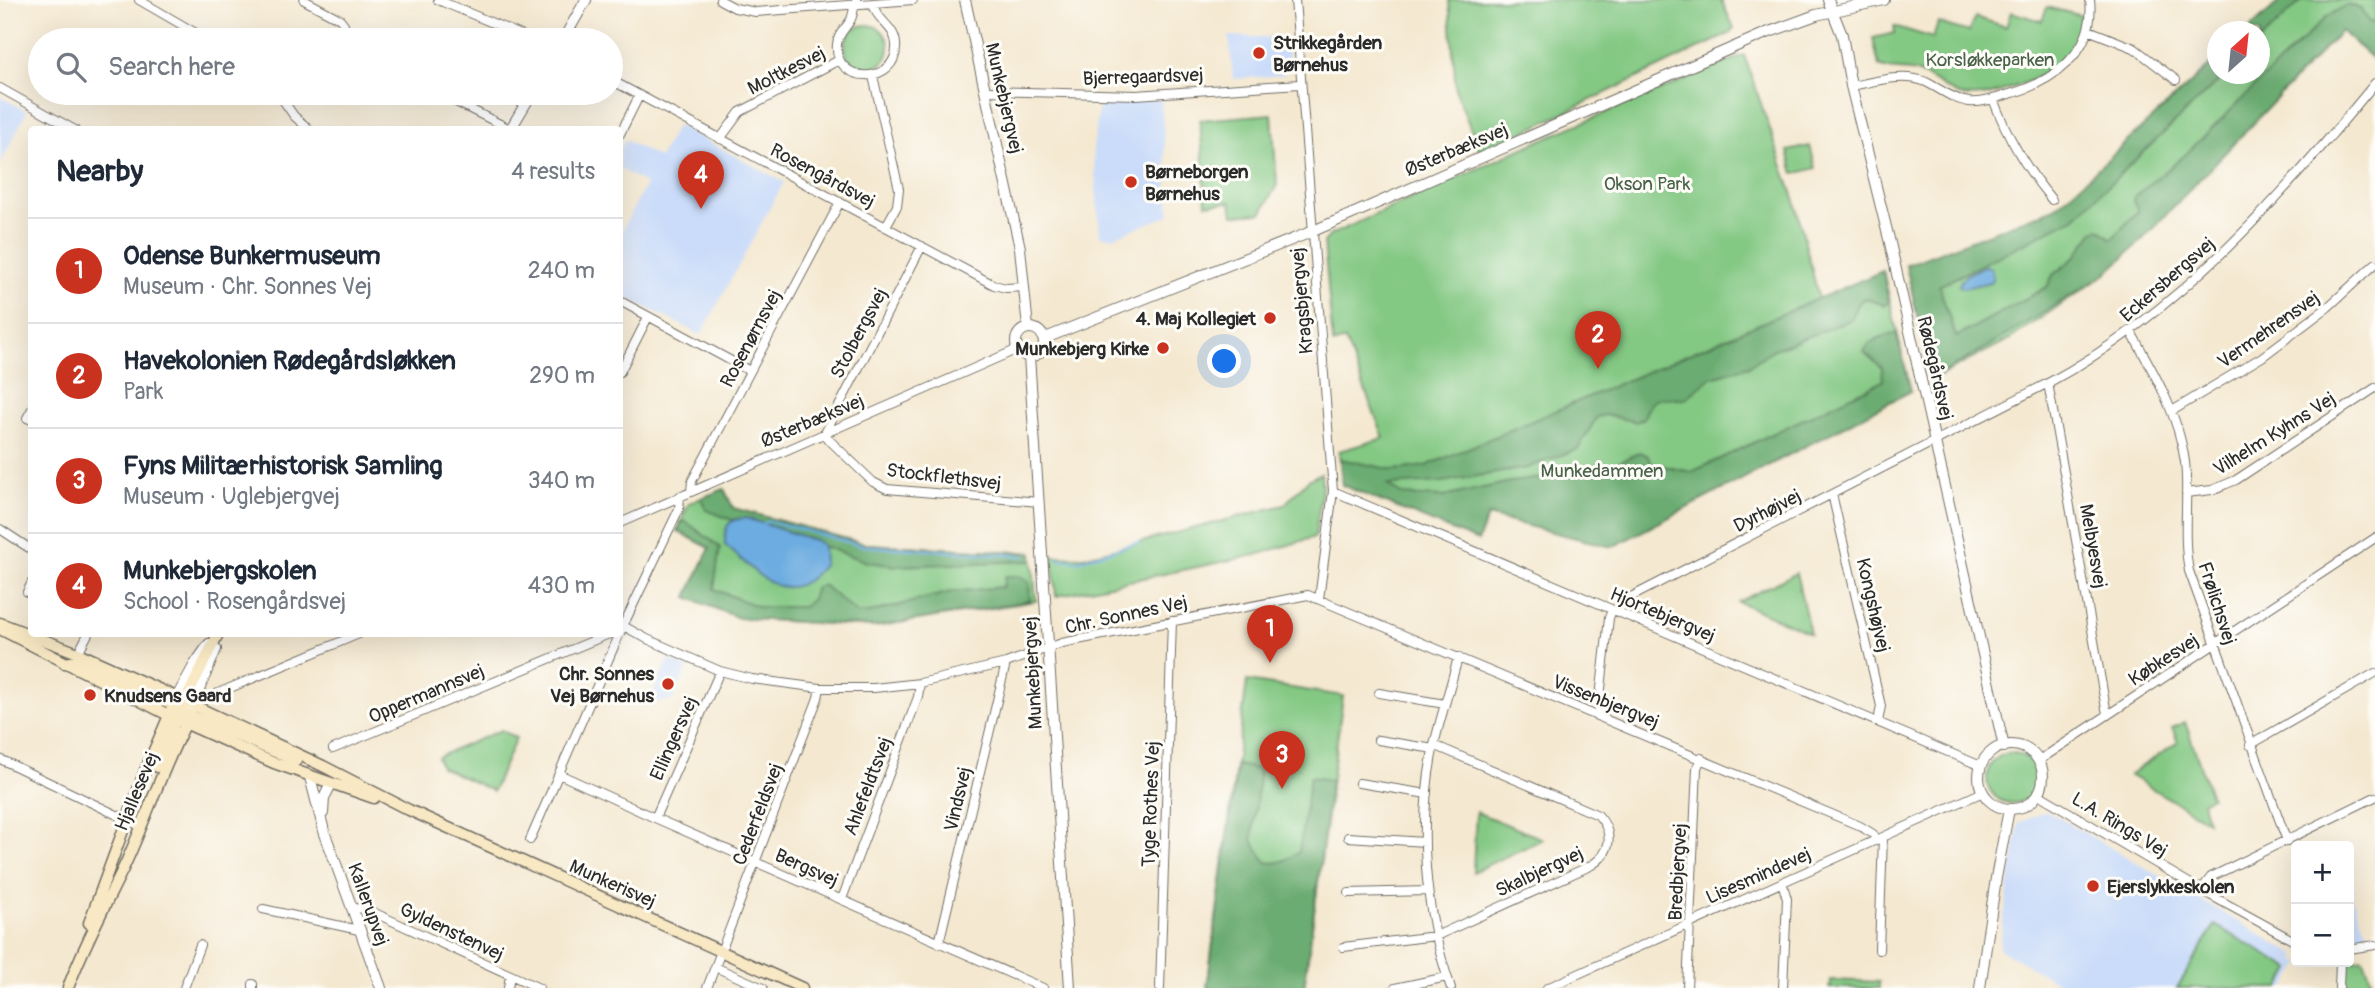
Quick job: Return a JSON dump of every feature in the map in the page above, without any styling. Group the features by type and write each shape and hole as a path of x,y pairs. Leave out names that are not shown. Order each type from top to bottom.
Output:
{"main road":[{"path":"0,623 28,634"},
{"path":"0,629 64,663 78,661 180,710"},
{"path":"36,637 78,653 180,710"},
{"path":"180,710 217,637"},
{"name":"Munkerisvej","path":"180,710 313,761 409,810 802,988"},
{"name":"Munkerisvej","path":"180,710 310,777 409,810"},
{"name":"Hjallesevej","path":"68,988 94,903 127,819 180,710"},
{"name":"Hjallesevej","path":"78,960 122,870 142,821 180,710"}],"street":[{"path":"139,0 187,28"},
{"path":"304,0 340,19 344,28"},
{"path":"438,0 504,28"},
{"path":"570,28 586,0"},
{"path":"720,0 735,8 756,12 855,2 912,0"},
{"name":"Munkebjergvej","path":"965,0 1020,247 1028,328"},
{"name":"Kragsbjergvej","path":"1295,0 1332,491 1319,599"},
{"name":"Rødegårdsvej","path":"1828,0 1842,35 2004,747"},
{"name":"Østerbæksvej","path":"1043,339 1311,232 1764,34 1833,10 1884,0"},
{"path":"1852,86 1904,77 1923,80 1967,102 2024,91 2053,76 2079,51 2092,14 2090,0"},
{"path":"855,2 852,18 838,38 836,46 839,60 858,75 873,76 888,67 895,57 897,45 892,31 876,14 873,3"},
{"path":"2088,30 2134,48 2176,80"},
{"name":"Moltkesvej","path":"720,139 740,112 839,60"},
{"path":"873,76 899,189 897,206 886,226"},
{"name":"Eckersbergsvej","path":"1936,443 2084,364 2131,332 2200,273 2260,214 2345,121 2375,83"},
{"name":"Bjerregaardsvej","path":"987,91 1136,95 1300,84"},
{"name":"Rosengårdsvej","path":"623,87 994,285 1006,288 1024,287"},
{"path":"0,88 28,104"},
{"path":"623,128 639,96"},
{"path":"1993,99 2017,152 2052,200"},
{"path":"30,105 68,126"},
{"path":"286,105 305,126"},
{"path":"461,105 502,126"},
{"path":"512,126 525,105"},
{"name":"Rosenørnsvej","path":"691,491 692,481 841,202"},
{"name":"Stolbergsvej","path":"824,435 922,246"},
{"name":"Vermehrensvej","path":"2172,411 2272,349 2328,307 2375,264"},
{"path":"623,303 750,371"},
{"path":"623,366 649,317"},
{"path":"1028,328 1038,331 1043,339 1041,351 1029,356 1018,349 1016,341 1017,336 1028,328"},
{"name":"Frølichsvej","path":"2131,332 2172,411 2181,439 2186,493 2187,561 2250,745 2287,841"},
{"name":"Østerbæksvej","path":"623,522 1018,349"},
{"name":"Munkebjergvej","path":"1029,356 1070,988"},
{"name":"Melbyesvej","path":"2048,383 2107,714"},
{"name":"Vilhelm Kyhns Vej","path":"2186,493 2212,490 2236,480 2375,388"},
{"name":"Stockflethsvej","path":"824,435 873,482 887,489 1039,502"},
{"name":"Dyrhøjvej","path":"1615,611 1631,597 1936,443"},
{"name":"Hjortebjergvej","path":"1332,491 1981,766"},
{"name":"Kongshøjvej","path":"1832,494 1881,706 1878,722"},
{"path":"623,623 679,509 680,496"},
{"path":"0,530 28,548"},
{"name":"Købkesvej","path":"2038,761 2375,538"},
{"name":"Chr. Sonnes Vej","path":"623,630 720,671 782,685 874,688 920,683 1006,663 1062,643 1172,621 1308,595 1319,599"},
{"name":"Vissenbjergvej","path":"1319,599 1701,758 1860,826 1880,838"},
{"path":"1598,715 1609,618 1615,611"},
{"name":"Tyge Rothes Vej","path":"1160,988 1172,621"},
{"path":"78,653 86,637"},
{"path":"218,693 352,637"},
{"name":"Oppermannsvej","path":"333,749 602,637"},
{"path":"530,841 617,637"},
{"path":"1451,988 1436,936 1428,891 1425,842 1427,794 1434,747 1458,657"},
{"name":"Vindsvej","path":"939,943 1006,663"},
{"name":"Ellingersvej","path":"655,818 720,671"},
{"path":"2250,745 2375,673"},
{"name":"Ahlefeldtsvej","path":"842,900 918,697 920,683"},
{"name":"Cederfeldsvej","path":"707,988 820,688"},
{"path":"1379,693 1445,705"},
{"path":"1378,740 1434,747"},
{"name":"Skalbjergvej","path":"1434,747 1598,815 1609,833 1606,853 1599,861 1436,936"},
{"path":"2004,747 2023,748 2038,761 2043,779 2038,794 2025,805 2009,809 1994,804 1983,793 1979,780 1981,766 1990,754 2004,747"},
{"name":"Bredbjergvej","path":"1688,988 1697,768 1701,758"},
{"path":"0,759 127,819 142,821"},
{"name":"Bergsvej","path":"559,774 1043,988"},
{"name":"Kallerupvej","path":"310,777 324,831 381,988"},
{"path":"1359,783 1427,794"},
{"name":"Kallerupvej","path":"324,831 324,798 331,784"},
{"name":"Lisesmindevej","path":"1547,988 1983,793"},
{"name":"L.A. Rings Vej","path":"2038,794 2291,939"},
{"path":"2201,890 2211,877 2375,797"},
{"path":"1980,988 2009,809"},
{"path":"1348,837 1425,842"},
{"path":"1879,950 1880,838"},
{"path":"1782,882 1787,899 1783,988"},
{"path":"1349,893 1428,891"},
{"name":"Gyldenstenvej","path":"351,908 366,909 539,988"},
{"path":"263,909 359,930"},
{"path":"1343,947 1436,936"},
{"path":"184,988 200,945"},
{"path":"2354,948 2375,945"},
{"path":"715,967 763,988"},
{"path":"2339,988 2340,967"},
{"path":"508,988 510,975"},
{"path":"1395,988 1447,977"}],"shaded area":[{"name":"Strikkegården Børnehus","path":"1229,36 1287,38 1289,68 1283,75 1233,79"},
{"path":"0,98 27,111 0,165"},
{"name":"Børneborgen Børnehus","path":"1161,100 1170,215 1113,237 1100,236 1093,149 1099,105 1104,101"},
{"path":"677,125 784,182 701,335 623,296 623,228 646,184 623,171 623,144 625,140 659,158"},
{"name":"Chr. Sonnes Vej Børnehus","path":"669,659 688,668 673,700 647,704"},
{"name":"Ejerslykkeskolen","path":"2047,811 2291,952 2291,967 2299,967 2285,988 2068,988 1999,949 2019,823"},
{"path":"2354,902 2369,935 2354,938"}],"green space":[{"path":"1449,0 1721,0 1734,28 1731,33 1480,153 1456,91"},
{"path":"2281,0 2375,0 2375,61 2341,31 2136,246 2103,276 2010,339 1932,380 1906,265 2055,208 2207,68 2207,84 2270,84 2270,21 2267,21"},
{"path":"2281,0 2302,0 2270,31 2270,21 2258,21"},
{"path":"2347,5 2361,8 2370,23 2375,21 2375,61 2341,31 2136,246 2103,276 1932,380 1906,265 2055,208 2207,68 2207,84 2215,84 2074,218 1939,286 1956,337 2047,287 2053,275 2075,257 2095,230 2100,229 2112,239 2138,211 2134,197 2185,155 2258,84 2270,84 2270,72 2326,17"},
{"name":"Korsløkkeparken","path":"2047,7 2082,16 2080,24 2083,26 2072,50 2064,60 2021,85 1971,97 1954,93 1916,72 1879,66 1873,38 1895,33 1894,26 1933,38 1938,23 1969,32 1975,17 2006,27 2011,12 2042,21"},
{"path":"867,25 883,31 889,47 883,63 867,69 851,63 845,47 851,31"},
{"name":"Okson Park","path":"1744,55 1795,201 1819,299 1883,271 1911,391 1612,547 1488,516 1478,541 1342,485 1339,451 1384,438 1345,340 1333,344 1324,242 1330,235 1543,139"},
{"path":"1272,114 1277,185 1261,213 1233,215 1231,202 1206,204 1200,120"},
{"path":"1810,146 1816,168 1794,174 1788,151"},
{"name":"Munkedammen","path":"1883,271 1889,303 1884,305 1864,298 1858,304 1851,320 1772,350 1749,366 1712,377 1685,399 1659,398 1651,404 1644,418 1636,422 1605,415 1597,417 1578,449 1527,468 1442,482 1388,485 1403,495 1443,497 1510,482 1600,471 1640,452 1647,455 1652,464 1692,472 1883,381 1882,368 1864,352 1873,341 1896,333 1911,391 1612,547 1488,516 1478,541 1342,485 1340,459 1394,470 1426,466"},
{"path":"1321,473 1322,487 1315,537 1256,555 1056,596 1052,556 1083,557 1284,505 1308,480"},
{"path":"724,489 733,508 865,544 1032,553 1036,601 874,627 739,618 687,597 710,548 677,531 689,503"},
{"path":"724,489 733,508 865,544 1032,553 1032,561 897,566 867,562 810,539 746,518 732,520 706,510 701,498"},
{"path":"685,521 720,547 714,589 759,607 803,607 812,599 816,587 823,585 857,613 868,613 951,592 1003,587 1005,576 1020,576 1029,582 1030,601 874,627 739,618 687,597 710,548 677,531"},
{"path":"1796,573 1810,633 1738,602"},
{"path":"1247,681 1343,696 1304,988 1207,988"},
{"path":"2185,722 2211,797 2202,802 2207,821 2129,775 2178,742 2172,728"},
{"path":"501,730 516,738 493,791 441,767 437,757"},
{"path":"2012,753 2030,760 2037,778 2030,796 2012,803 1994,796 1987,778 1994,760"},
{"path":"1237,765 1260,769 1252,840 1266,862 1271,863 1287,859 1299,852 1310,777 1331,780 1304,988 1207,988"},
{"path":"1476,812 1543,839 1473,872"},
{"path":"2215,925 2291,969 2280,988 2177,988"},
{"path":"2363,958 2375,988 2344,988 2345,967 2354,967 2354,960"},
{"path":"1831,980 1879,982 1879,988 1830,988"}],"water":[{"path":"1984,266 1991,268 1993,277 1990,282 1964,288 1959,286 1965,276"},
{"path":"746,518 817,541 823,546 824,564 797,586 773,584 761,577 725,545 728,525 735,520"}],"waterway":[{"path":"763,524 769,521 863,546 1024,556"},
{"path":"1058,559 1078,561 1139,542"}],"place":[{"name":"Strikkegården Børnehus","path":"1259,53"},
{"name":"Børneborgen Børnehus","path":"1131,182"},
{"name":"Munkebjergskolen","path":"701,209"},
{"name":"4. Maj Kollegiet","path":"1270,318"},
{"name":"Munkebjerg Kirke","path":"1163,348"},
{"name":"Havekolonien Rødegårdsløkken","path":"1598,369"},
{"name":"Odense Bunkermuseum","path":"1270,663"},
{"name":"Chr. Sonnes Vej Børnehus","path":"668,684"},
{"name":"Knudsens Gaard","path":"90,695"},
{"name":"Fyns Militærhistorisk Samling","path":"1282,789"},
{"name":"Ejerslykkeskolen","path":"2093,886"}]}
